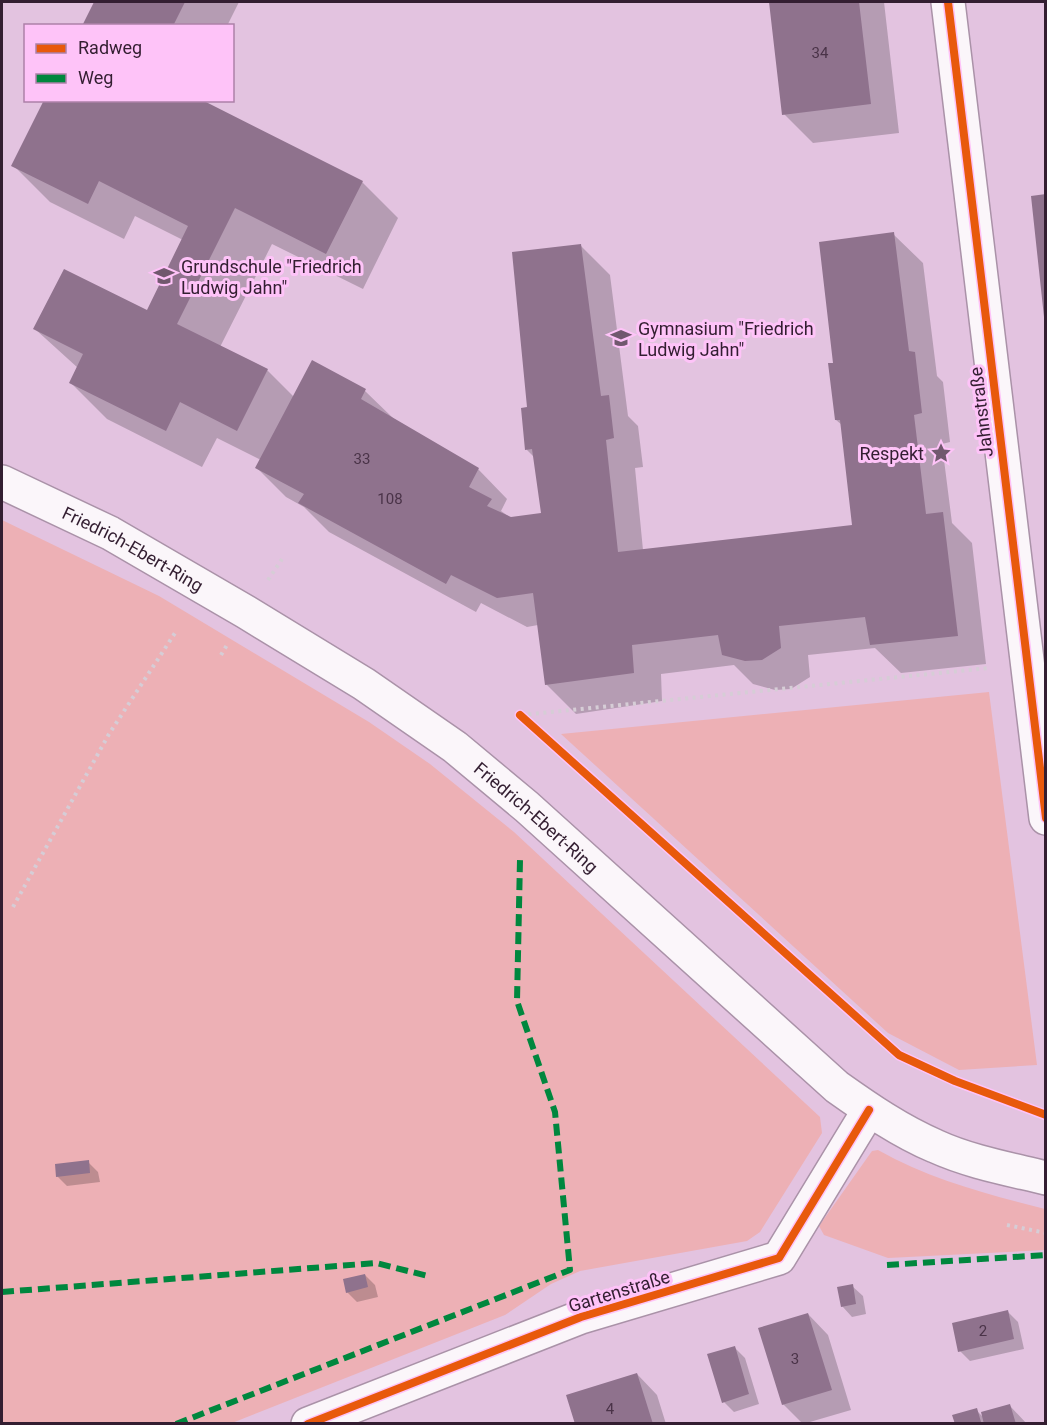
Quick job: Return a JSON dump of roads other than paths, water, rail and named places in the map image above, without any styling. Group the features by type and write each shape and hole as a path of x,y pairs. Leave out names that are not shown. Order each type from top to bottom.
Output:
{"street":[{"name":"Jahnstraße","path":"948,2 1046,818"},
{"name":"Friedrich-Ebert-Ring","path":"2,482 110,533 246,612 364,684 455,747 527,807 837,1087 869,1110 937,1147 982,1162 1046,1178"},
{"name":"Gartenstraße","path":"308,1424 581,1317 779,1258 869,1110"}],"place":[{"name":"Grundschule \"Friedrich Ludwig Jahn\"","path":"164,276"},
{"name":"Gymnasium \"Friedrich Ludwig Jahn\"","path":"621,338"},
{"name":"Respekt","path":"941,453"}]}
